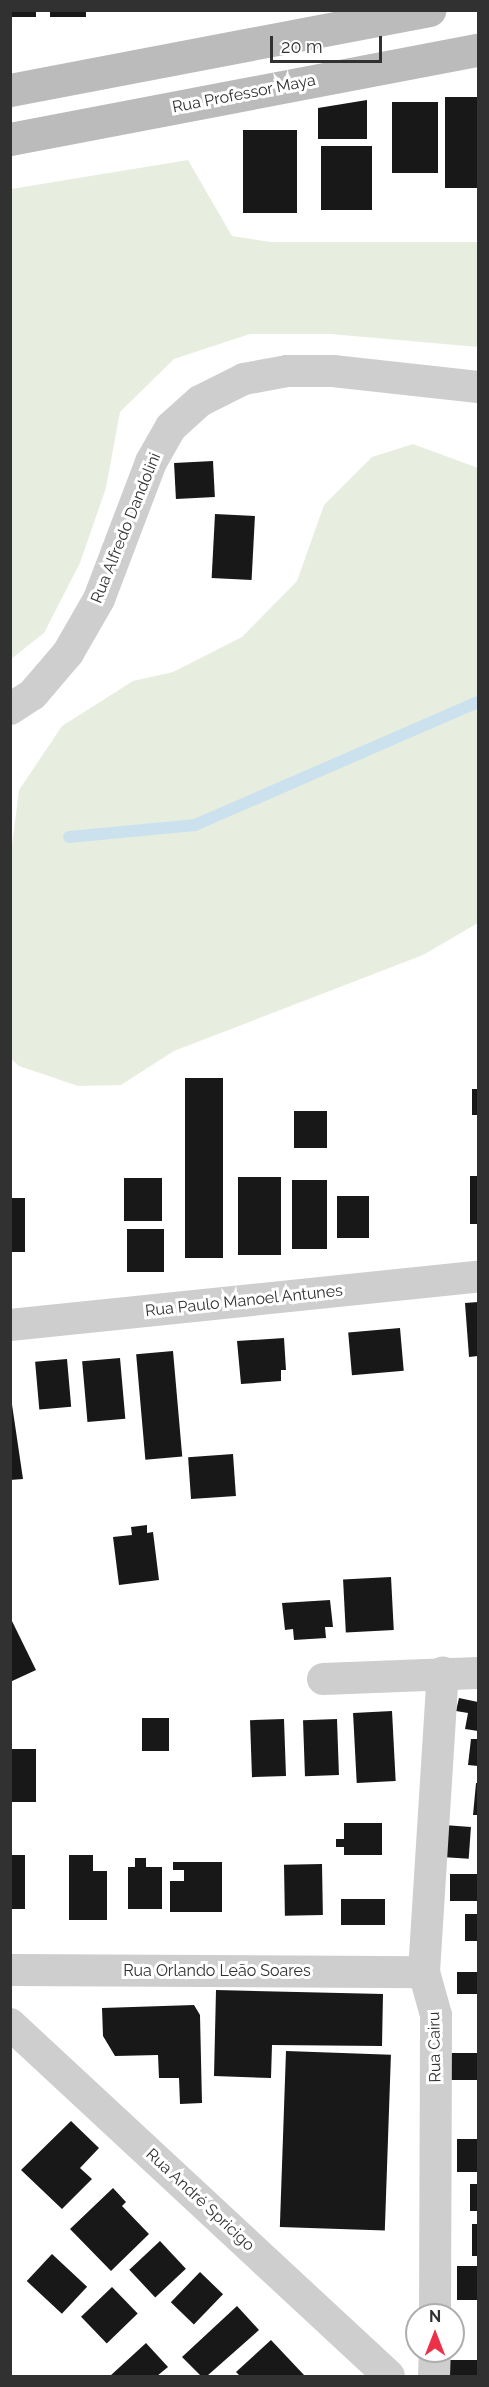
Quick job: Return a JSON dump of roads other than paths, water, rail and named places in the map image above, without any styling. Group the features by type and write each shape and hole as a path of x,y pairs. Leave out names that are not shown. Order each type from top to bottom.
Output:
{"main road":[{"path":"10,90 429,10"},
{"name":"Rua Professor Maya","path":"10,139 478,50"},
{"path":"192,55 204,102"}],"street":[{"name":"Rua Alfredo Dandolini","path":"10,709 33,694 68,653 99,599 151,462 171,427 200,401 244,379 287,371 333,371 478,387"},
{"name":"Rua Paulo Manoel Antunes","path":"10,1324 478,1277"},
{"name":"Rua Cairu","path":"435,2303 436,2015 424,1972 443,1673"},
{"path":"323,1679 478,1673"},
{"name":"Rua Orlando Leão Soares","path":"10,1970 424,1972"},
{"name":"Rua André Spricigo","path":"10,2024 389,2376"}],"waterway":[{"path":"69,837 195,825 478,702"}]}
